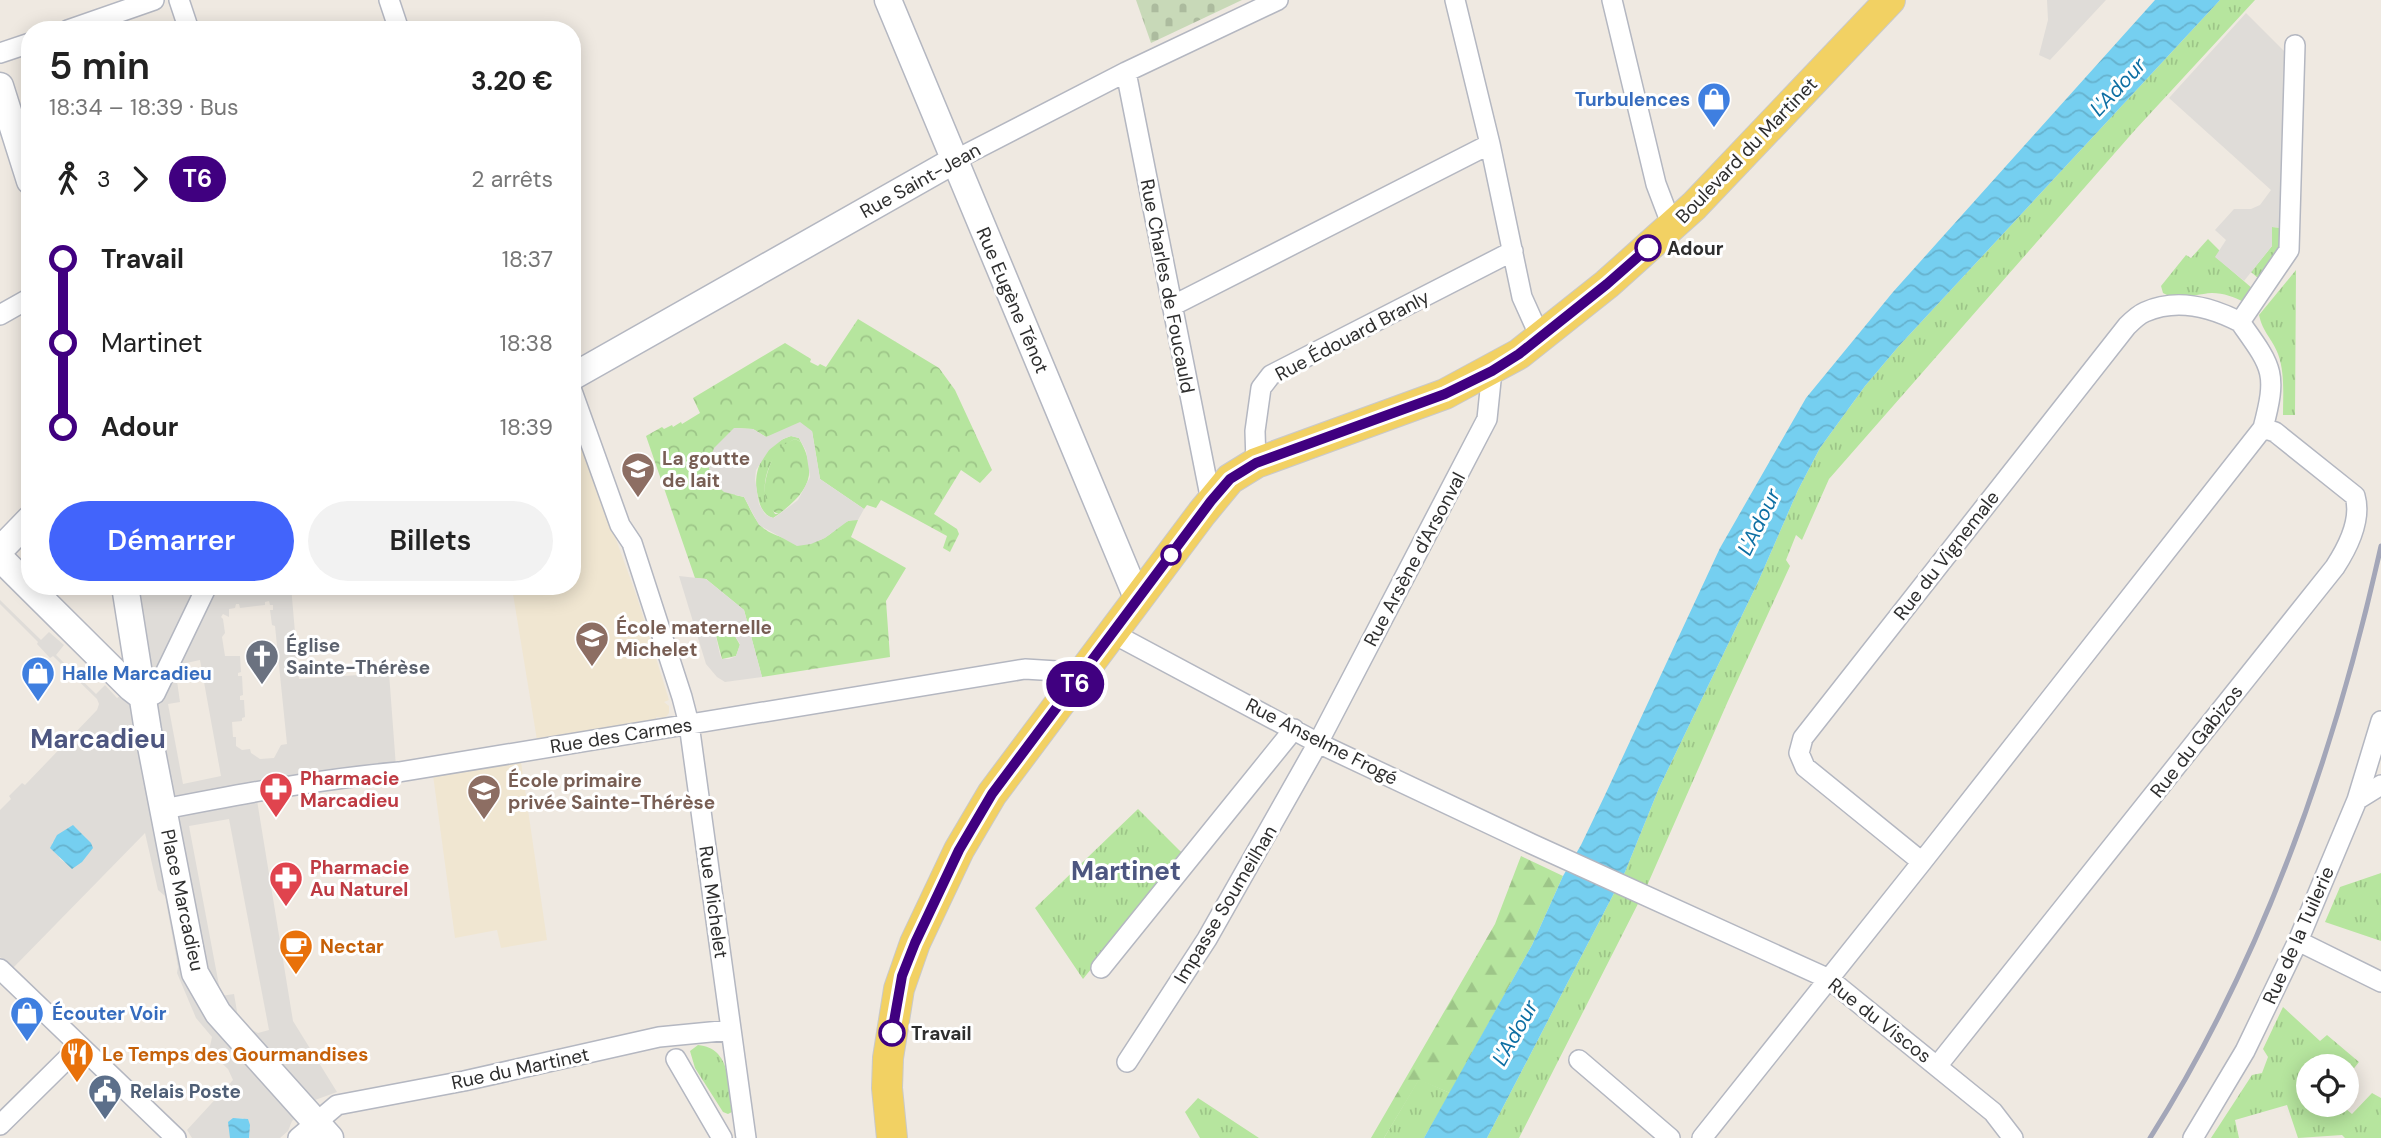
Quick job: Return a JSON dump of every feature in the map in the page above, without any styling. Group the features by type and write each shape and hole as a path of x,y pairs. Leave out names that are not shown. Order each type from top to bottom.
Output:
{"main road":[{"name":"Boulevard du Martinet","path":"892,1138 887,1088 888,1058 902,976 959,850 992,794 1230,479 1256,463 1445,394 1492,371 1519,354 1607,284 1694,206 1884,3"}],"street":[{"path":"94,21 154,0"},
{"path":"178,0 186,21"},
{"path":"389,0 396,21"},
{"name":"Rue Eugène Ténot","path":"888,0 1138,600"},
{"name":"Rue Saint-Jean","path":"581,372 955,160 1126,72 1278,0"},
{"path":"1455,0 1490,145 1522,297 1540,337"},
{"path":"1612,0 1656,184 1672,226"},
{"path":"0,53 21,46"},
{"path":"1702,1138 2263,428 2270,403 2271,376 2266,359 2239,322 2290,250 2295,46"},
{"name":"Rue Charles de Foucauld","path":"1126,72 1211,501"},
{"path":"0,86 21,152"},
{"path":"1172,306 1490,145"},
{"name":"Rue Édouard Branly","path":"1256,463 1255,431 1261,388 1271,375 1513,251"},
{"path":"0,315 21,303"},
{"name":"Rue du Vignemale","path":"1922,862 1805,767 1799,753 1803,738 2127,326 2144,312 2177,306 2201,306 2239,322"},
{"name":"Rue Arsène d'Arsonval","path":"1318,743 1487,419 1492,371"},
{"name":"Rue Michelet","path":"581,416 621,525 632,543 689,724 746,1138"},
{"name":"Rue du Gabizos","path":"1938,1065 2335,567 2346,549 2358,507 2355,496 2275,432 2263,428"},
{"path":"0,550 21,528"},
{"path":"0,558 21,579"},
{"path":"37,595 144,698 155,694 203,595"},
{"name":"Place Marcadieu","path":"127,595 195,973 218,1013 314,1133"},
{"name":"Rue Anselme Frogé","path":"1114,634 1318,743 1641,893"},
{"name":"Rue des Carmes","path":"164,809 250,792 399,772 1025,669 1057,671 1075,684"},
{"name":"Rue de la Tuilerie","path":"2193,1138 2245,1051 2298,941 2357,800 2381,721"},
{"path":"1101,968 1294,729"},
{"name":"Impasse Soumeilhan","path":"1127,1062 1207,939 1318,743"},
{"path":"2357,800 2381,785"},
{"name":"Rue du Viscos","path":"1641,893 1829,979 1993,1112 2013,1138"},
{"path":"2298,941 2381,982"},
{"path":"0,969 176,1138"},
{"name":"Rue du Martinet","path":"314,1133 337,1105 464,1081 659,1037 731,1030"},
{"path":"0,1125 80,1046"},
{"path":"676,1059 722,1138"},
{"path":"1579,1060 1670,1138"}],"shaded area":[{"path":"2047,0 2106,0 2050,60 2039,55 2048,20"},
{"path":"2246,13 2285,52 2283,228 2272,227 2272,246 2244,281 2215,257 2226,240 2215,230 2234,209 2251,209 2260,205 2271,190 2169,98"},
{"path":"800,422 812,431 820,479 864,509 858,520 848,521 825,538 811,544 797,546 759,525 744,497 724,492 712,481 708,464 714,448 734,428 753,429 766,437","holes":["791,436 799,438 806,451 810,477 798,500 774,518 770,517 759,504 756,470 769,450 783,439"]},
{"name":"École maternelle Michelet","path":"581,444 637,597 669,700 664,702 669,706 669,713 665,718 656,717 656,721 537,740 513,595 581,595"},
{"path":"679,576 706,579 744,610 762,677 725,682 706,664","holes":["720,628 732,631 740,644 736,656 722,659 715,632"]},
{"path":"137,595 292,595 299,679 389,673 396,767 255,788 293,1021 337,1092 315,1100 292,1121 288,1131 280,1138 249,1138 250,1125 243,1118 236,1118 230,1130 230,1138 192,1138 187,1130 233,1080 228,1069 209,1051 212,1037 196,1018 177,973 165,896 158,890 145,833 12,969 0,957 0,810 11,799 9,796 22,783 25,785 97,710 99,704 53,656 50,658 0,604 0,600 41,640 49,632 64,645 56,655 96,694 105,685 117,698 131,688 133,597","holes":["269,601 270,605 273,605 273,610 270,610 272,625 275,626 287,744 281,745 274,758 260,759 251,753 250,749 242,750 236,746 236,737 233,737 232,722 242,721 245,717 244,700 240,700 243,695 242,676 238,676 241,672 240,656 225,656 222,637 225,633 221,617 223,614 229,617 229,609 235,608 236,604 239,604 240,608 265,605 265,602","200,660 221,776 183,784 168,704 180,702 177,681 186,663","229,819 269,1030 258,1033 239,1023 234,994 221,996 189,826","75,827 86,838 89,852 76,865 67,864 60,859 52,843 66,830"]},
{"name":"École primaire privée Sainte-Thérèse","path":"521,762 547,940 501,948 497,930 455,938 433,775"}],"green space":[{"path":"1136,0 1242,0 1151,43"},
{"path":"2220,0 2255,0 2135,130 1829,479 1802,540 1796,535 1786,560 1790,566 1646,888 1519,1138 1487,1138 1625,872 1659,788 1820,448 1865,386 1898,347"},
{"path":"2272,227 2283,228 2280,253 2259,279 2251,272 2272,246"},
{"path":"2208,239 2220,251 2216,257 2253,289 2244,302 2216,293 2181,297 2163,293 2161,286 2186,255 2191,258"},
{"path":"2296,270 2295,415 2283,415 2282,369 2276,348 2259,315"},
{"path":"858,319 939,368 955,390 992,470 980,483 961,470 934,514 957,529 959,534 950,552 943,548 947,536 881,500 876,508 867,505 864,509 820,479 812,431 766,437 753,429 734,428 735,495 744,497 761,526 783,537 810,542 824,538 848,521 858,520 851,537 906,568 886,601 890,657 762,677 744,610 706,579 695,578 646,436 662,427 664,429 681,422 682,424 700,413 693,398 785,343 811,359 810,362 826,367"},
{"path":"791,436 799,438 801,442 795,439 782,448 772,461 766,477 766,498 775,514 779,514 773,518 765,513 759,501 756,487 758,468 773,445"},
{"path":"795,439 801,442 806,454 809,474 803,491 779,514 771,510 767,503 767,473 780,448"},
{"path":"720,628 732,631 740,645 736,656 722,659 715,632"},
{"path":"1138,809 1184,855 1083,979 1035,908"},
{"path":"1521,856 1563,876 1532,945 1450,1093 1419,1080 1384,1138 1371,1138 1495,924"},
{"path":"2381,873 2381,941 2325,922 2340,887"},
{"path":"2283,1007 2320,1041 2327,1035 2350,1054 2296,1054 2296,1117 2359,1117 2359,1107 2372,1093 2381,1098 2381,1138 2345,1138 2342,1135 2298,1138 2287,1105 2235,1120 2239,1138 2211,1138 2252,1075 2262,1073 2268,1057 2263,1049"},
{"path":"698,1045 717,1053 723,1061 732,1112 728,1114 723,1112 695,1068 690,1051"},
{"path":"1419,1079 1450,1093 1424,1138 1384,1138"},
{"path":"1198,1098 1259,1138 1200,1138 1185,1112"}],"water":[{"name":"L'Adour","path":"2155,0 2220,0 1898,347 1865,386 1820,448 1659,788 1625,872 1487,1138 1424,1138 1532,945 1720,548 1806,398 1893,292"},
{"path":"73,825 93,848 82,862 72,869 50,848 57,835"},
{"path":"233,1118 248,1119 249,1138 230,1138 228,1122"}],"railway":[{"path":"2150,1138 2228,999 2291,852 2342,701 2381,546"}],"bus line":[{"name":"T6","path":"892,1033 902,976 915,943 959,850 992,794 1230,479 1256,463 1445,394 1492,371 1519,354 1648,248"}],"place":[{"name":"Turbulences","path":"1714,129"},
{"name":"Adour","path":"1648,248"},
{"name":"La goutte de lait","path":"638,499"},
{"name":"École maternelle Michelet","path":"592,668"},
{"name":"Église Sainte-Thérèse","path":"262,686"},
{"name":"Halle Marcadieu","path":"38,703"},
{"name":"Pharmacie Marcadieu","path":"276,819"},
{"name":"École primaire privée Sainte-Thérèse","path":"484,821"},
{"name":"Pharmacie Au Naturel","path":"286,908"},
{"name":"Nectar","path":"296,976"},
{"name":"Travail","path":"892,1033"},
{"name":"Écouter Voir","path":"27,1043"},
{"name":"Le Temps des Gourmandises","path":"77,1084"},
{"name":"Relais Poste","path":"105,1121"}],"district":[{"name":"Marcadieu","path":"98,739"},
{"name":"Martinet","path":"1126,871"}]}
